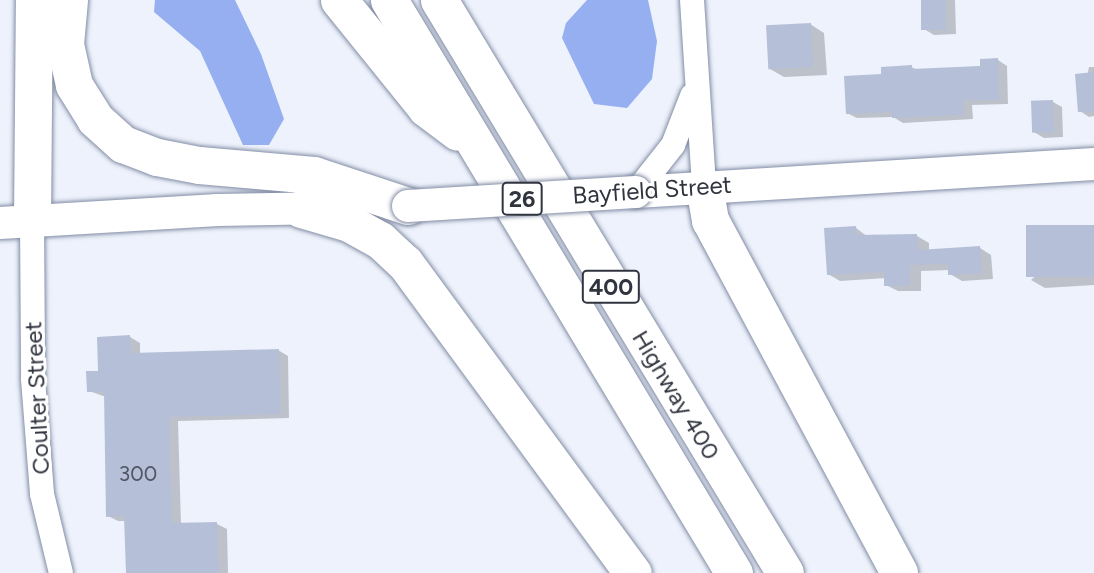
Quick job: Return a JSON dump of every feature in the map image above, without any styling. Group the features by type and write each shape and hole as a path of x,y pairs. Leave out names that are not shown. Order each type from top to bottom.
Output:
{"highway":[{"path":"16,221 34,0"},
{"path":"69,0 65,44 74,85 95,119 123,144 157,157 199,165 314,175 408,206"},
{"path":"339,0 426,108 478,147"},
{"name":"Highway 400","path":"389,0 734,573"},
{"name":"Highway 400","path":"439,0 785,573"},
{"path":"704,186 710,220 899,573"},
{"path":"301,209 349,223 380,240 405,263 634,573"}],"main road":[{"name":"Bayfield Street","path":"16,221 408,206 1094,164"}],"street":[{"path":"692,0 704,186"},
{"path":"636,192 673,145 696,82"},
{"name":"Coulter Street","path":"16,221 42,494 61,573"}],"shaded area":[{"path":"155,0 235,0 261,54 284,119 269,145 243,145 200,51 154,12"},
{"path":"587,0 648,0 657,41 652,79 627,108 594,104 562,38 566,23"}],"building":[{"path":"921,0 946,0 946,30 921,30"},
{"path":"811,23 813,67 768,69 766,25"},
{"path":"998,58 999,100 963,100 964,115 892,118 892,112 846,114 844,76 881,74 881,67 912,65 912,69 980,66 980,59"},
{"path":"1094,72 1094,111 1078,112 1075,74"},
{"path":"1053,100 1054,132 1032,133 1031,101"},
{"path":"1026,225 1094,225 1094,277 1026,277"},
{"path":"856,226 857,235 917,234 918,250 980,246 982,273 948,275 948,264 910,265 910,285 884,286 884,272 827,275 824,228"},
{"path":"130,335 131,353 279,349 280,414 169,417 172,523 217,522 219,573 126,573 124,516 106,517 104,392 87,392 86,371 98,371 97,337"}]}
